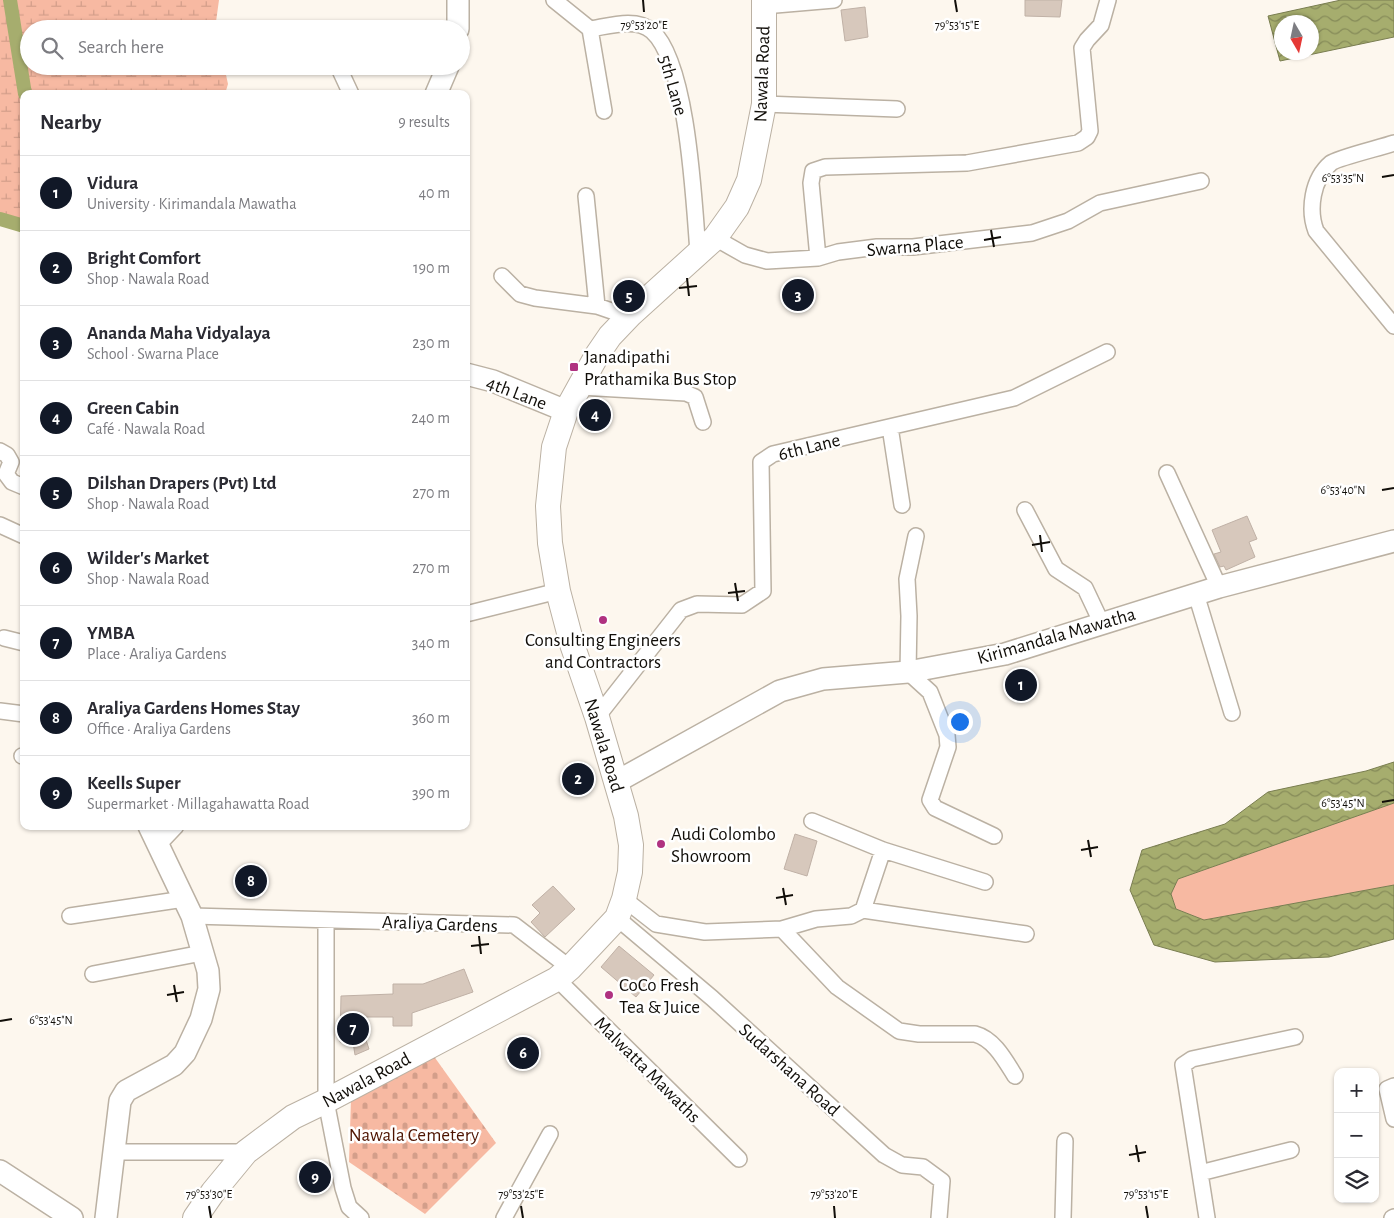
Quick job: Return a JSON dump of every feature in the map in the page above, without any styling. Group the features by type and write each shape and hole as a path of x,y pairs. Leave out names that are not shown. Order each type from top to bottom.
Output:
{"main road":[{"path":"458,0 458,20"},
{"name":"Nawala Road","path":"196,1218 213,1192 246,1152 293,1117 564,973 621,909 630,872 631,845 626,816 597,717 572,644 558,591 550,543 548,506 554,447 566,411 597,355 610,336 707,245 737,207 749,180 764,104 764,3"},
{"path":"438,90 444,75"},
{"name":"4th Lane","path":"470,375 493,381 566,411"},
{"name":"Kirimandala Mawatha","path":"616,782 780,691 823,679 908,672 1005,654 1219,587 1394,541"},
{"path":"106,1218 120,1101 126,1091 174,1065 185,1053 201,1019 209,989 208,971 188,908 154,836"},
{"path":"0,1170 72,1218"}],"street":[{"path":"554,0 590,29 604,111"},
{"path":"764,3 834,0"},
{"path":"818,258 811,183 813,171 826,167 967,163 1078,143 1087,137 1090,131 1082,48 1101,25 1108,0"},
{"name":"5th Lane","path":"590,29 633,23 652,31 666,50 682,106 707,245"},
{"path":"342,75 349,90"},
{"path":"764,104 897,108"},
{"path":"1394,143 1332,162 1318,178 1313,198 1311,219 1316,232 1394,326"},
{"name":"Swarna Place","path":"707,245 767,262 818,258 838,252 877,247 913,247 1032,233 1068,221 1100,202 1201,181"},
{"path":"586,196 597,306"},
{"path":"502,276 520,294 535,298 597,306 629,317"},
{"name":"6th Lane","path":"597,717 681,610 697,604 742,605 763,591 761,462 773,454 1014,398 1108,352"},
{"path":"580,387 686,393 695,397 703,422"},
{"path":"890,427 902,505"},
{"path":"0,451 7,455 11,462 6,474 12,482 20,485"},
{"path":"1167,474 1219,587"},
{"path":"1025,510 1056,569 1085,588 1102,624"},
{"path":"0,525 20,534"},
{"path":"916,536 907,579 908,672 930,692 947,735 948,747 930,800 935,808 994,836"},
{"path":"470,613 558,591"},
{"path":"1196,594 1232,713"},
{"path":"4,638 20,642"},
{"path":"0,711 20,714"},
{"path":"812,821 883,850 986,882"},
{"path":"154,836 167,830"},
{"path":"863,910 883,850"},
{"name":"Araliya Gardens","path":"70,916 188,908 326,920 514,926 564,973"},
{"path":"621,909 656,924 705,932 782,929 816,918 851,916 863,910 1026,934"},
{"name":"Sudarshana Road","path":"621,909 712,998 884,1155 902,1165 922,1167 942,1181 939,1218"},
{"path":"326,920 326,1101 349,1207 361,1218"},
{"path":"782,929 837,987 899,1031 919,1034 975,1034 983,1036 994,1046 1016,1076"},
{"path":"93,974 202,952"},
{"name":"Malwatta Mawaths","path":"564,973 739,1159"},
{"path":"1207,1218 1183,1065 1192,1059 1295,1037"},
{"path":"1394,1086 1387,1089 1394,1119"},
{"path":"504,1218 550,1134"},
{"path":"1063,1218 1065,1141"},
{"path":"1200,1173 1291,1150"},
{"path":"114,1152 246,1152"}],"green space":[{"path":"0,0 219,0 216,20 20,20 20,75 226,75 228,84 226,90 20,90 20,225 0,219"},
{"path":"1394,803 1394,885 1204,920 1176,909 1171,894 1178,879"},
{"name":"Nawala Cemetery","path":"433,1055 496,1143 425,1214 349,1162 351,1099"}],"water":[{"path":"1341,0 1394,0 1394,37 1319,53 1319,15 1274,15 1274,38 1268,16"},
{"path":"1394,762 1394,803 1178,879 1171,894 1176,909 1204,920 1394,885 1394,939 1329,957 1215,962 1154,945 1130,890 1142,850 1225,824 1268,792 1366,771"}],"building":[{"path":"1025,0 1062,0 1060,17 1025,16"},
{"path":"865,7 868,37 845,41 841,10"},
{"path":"1247,516 1257,539 1249,542 1255,557 1226,570 1224,566 1220,567 1214,554 1221,552 1212,530"},
{"path":"795,834 817,841 807,876 784,869"},
{"path":"553,886 575,909 545,937 531,922 540,913 532,905"},
{"path":"619,946 654,975 636,997 601,967"},
{"path":"464,969 473,992 412,1013 412,1026 393,1026 393,1017 366,1017 366,1040 369,1049 355,1055 353,1042 340,1042 341,996 393,994 393,984 423,984"}],"waterway":[{"path":"10,0 20,63"},
{"path":"22,75 24,90"},
{"path":"0,219 20,225"}],"place":[{"name":"Ananda Maha Vidyalaya","path":"798,295"},
{"name":"Dilshan Drapers (Pvt) Ltd","path":"629,296"},
{"name":"Janadipathi Prathamika Bus Stop","path":"574,367"},
{"name":"Green Cabin","path":"595,415"},
{"name":"Consulting Engineers and Contractors","path":"603,620"},
{"name":"Vidura","path":"1021,685"},
{"name":"Bright Comfort","path":"578,779"},
{"name":"Audi Colombo Showroom","path":"661,844"},
{"name":"Araliya Gardens Homes Stay","path":"251,881"},
{"name":"CoCo Fresh Tea & Juice","path":"609,995"},
{"name":"YMBA","path":"353,1029"},
{"name":"Wilder's Market","path":"523,1053"},
{"name":"Keells Super","path":"315,1177"}]}
